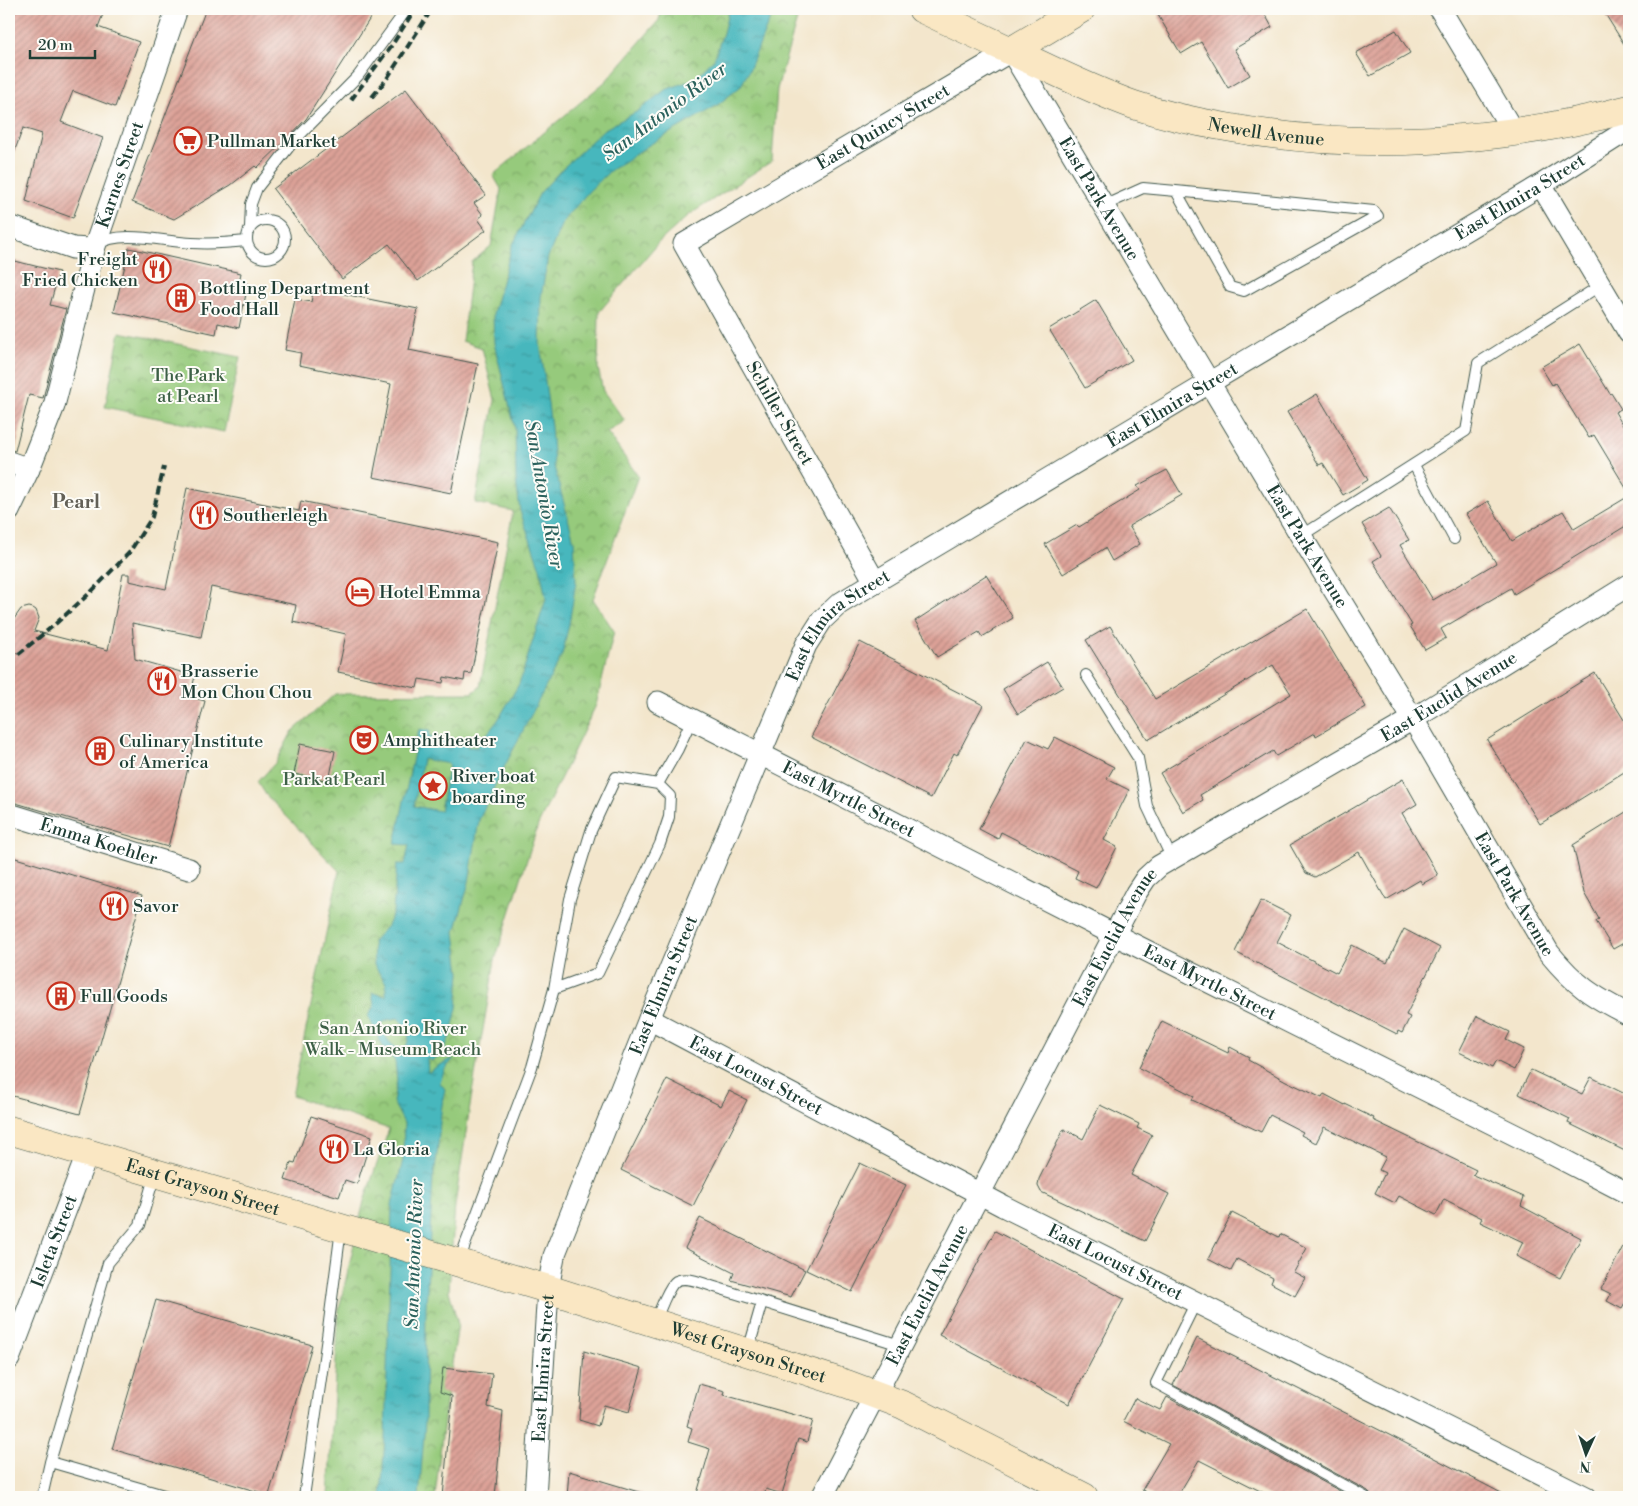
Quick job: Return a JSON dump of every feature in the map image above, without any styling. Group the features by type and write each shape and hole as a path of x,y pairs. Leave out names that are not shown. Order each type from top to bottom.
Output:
{"street":[{"name":"Karnes Street","path":"9,510 30,469 54,406 95,246 177,9"},
{"name":"Newell Avenue","path":"922,9 1074,81 1135,106 1201,122 1269,135 1346,142 1404,142 1514,133 1629,109"},
{"name":"East Quincy Street","path":"684,244 1081,9"},
{"path":"1440,9 1514,133"},
{"name":"East Park Avenue","path":"1011,51 1301,536 1413,719 1549,953 1579,986 1598,999 1629,1015"},
{"name":"East Elmira Street","path":"535,1497 548,1289 554,1256 649,1019 760,754 806,645 822,620 839,604 875,582 1541,185 1629,129"},
{"path":"1541,185 1629,333"},
{"path":"9,226 73,248 89,249 95,246"},
{"name":"Schiller Street","path":"684,244 875,582"},
{"path":"9,462 30,469"},
{"name":"East Euclid Avenue","path":"822,1497 1136,893 1146,878 1159,866 1172,858 1413,719 1629,585"},
{"name":"East Myrtle Street","path":"658,702 1629,1194"},
{"name":"Emma Koehler","path":"9,814 190,869"},
{"name":"East Locust Street","path":"649,1019 957,1180 980,1194 1586,1497"},
{"name":"East Grayson Street","path":"9,1130 398,1245"},
{"name":"Isleta Street","path":"9,1359 88,1152"},
{"name":"West Grayson Street","path":"398,1245 548,1289 875,1393 1084,1497"}],"lane":[{"path":"250,227 263,219 278,223 283,229 285,236 285,244 281,250 276,255 268,258 261,257 254,254 246,241 250,227 251,204 257,188 293,142 358,76 407,9"},
{"path":"1103,206 1143,188 1374,211 1378,216 1244,291 1230,287 1176,192"},
{"path":"95,246 103,240 124,237 193,243 246,241"},
{"path":"1301,536 1466,431 1478,363 1601,286"},
{"path":"1414,464 1454,539"},
{"path":"1086,674 1138,758 1147,806 1172,858"},
{"path":"658,784 692,719"},
{"path":"458,1262 532,1068 554,988 570,899 591,831 616,777 658,784 670,796 669,817 660,844 598,973 554,988"},
{"path":"42,1497 50,1462 108,1263 140,1225 155,1173"},
{"path":"304,1497 328,1337 341,1228"},
{"path":"654,1323 672,1284 681,1280 696,1282 900,1345"},
{"path":"747,1352 762,1302"},
{"path":"1196,1302 1156,1383 1365,1497"},
{"path":"50,1462 171,1497"}],"green space":[{"name":"San Antonio River Walk - Museum Reach","path":"662,9 800,9 777,89 772,161 689,215 658,243 599,312 598,368 603,391 625,421 607,432 638,476 593,599 614,631 596,705 538,825 495,960 455,1205 449,1291 458,1324 435,1497 328,1497 339,1309 364,1201 389,1129 292,1096 339,871 266,795 258,782 276,762 292,732 335,694 472,693 480,687 513,511 475,503 495,400 482,348 462,341 472,262 491,246 501,189 493,175 606,81 659,20"},
{"name":"The Park at Pearl","path":"120,332 240,357 224,432 105,407"}],"water":[{"name":"San Antonio River","path":"729,9 773,9 748,73 740,87 716,106 649,145 611,170 589,191 562,223 548,257 541,297 540,343 554,466 574,541 576,582 562,655 479,820 469,882 455,932 460,973 457,1008 451,1034 442,1054 431,1061 427,1058 428,1073 454,1058 444,1071 440,1083 445,1089 433,1178 426,1307 425,1422 419,1497 381,1497 385,1437 392,1205 403,1160 404,1123 393,1102 397,1080 395,1061 383,1047 368,1016 374,1006 372,993 386,996 386,983 374,965 373,941 387,926 393,912 397,864 405,864 409,845 395,844 419,729 430,731 429,736 457,741 458,738 468,740 467,747 477,747 498,720 519,684 546,599 540,568 520,511 516,480 515,428 494,343 493,314 512,246 540,193 603,130 638,111 665,90 695,79 714,59","holes":["423,759 449,764 440,811 414,806","398,1018 405,1026 409,1037 403,1051 389,1041 381,1024 387,1020"]}],"building":[{"path":"9,9 105,9 98,27 139,42 115,107 73,91 61,122 103,138 73,218 26,201 42,134 23,128 11,161 9,161"},
{"path":"206,9 376,9 306,119 284,142 257,168 255,166 231,185 174,219 132,202"},
{"path":"1168,9 1262,9 1272,27 1234,49 1250,75 1228,88 1201,42 1181,54 1158,15"},
{"path":"1602,9 1629,9 1629,52"},
{"path":"1396,30 1410,53 1370,76 1356,53"},
{"path":"406,89 486,195 474,203 483,215 478,219 486,230 418,281 389,244 342,279 273,189"},
{"name":"Bottling Department Food Hall","path":"129,248 241,273 239,282 248,284 239,328 218,323 216,334 114,312"},
{"path":"11,260 59,272 50,305 66,309 43,398 29,395 15,451 9,450 9,271"},
{"path":"314,288 418,309 409,350 478,364 451,493 373,477 391,384 299,365 301,353 285,350 295,299 311,302"},
{"path":"1096,300 1132,360 1085,388 1049,329"},
{"path":"1580,344 1621,409 1615,412 1629,436 1629,493 1594,435 1589,438 1555,383 1552,385 1541,367"},
{"path":"1317,394 1368,480 1343,495 1323,463 1319,465 1287,412"},
{"path":"1167,470 1182,495 1129,526 1140,544 1112,561 1105,548 1063,574 1045,544 1077,525 1079,527 1140,490 1137,486"},
{"path":"187,488 299,511 301,501 498,542 471,674 465,673 464,681 444,677 443,683 419,679 417,688 338,672 346,634 293,622 296,605 211,587 201,637 132,623 135,659 195,676 190,697 205,701 168,847 9,801 9,626 21,609 29,607 36,610 39,618 34,631 108,650 123,574 129,574 129,581 166,589"},
{"path":"1629,496 1629,524 1514,594 1511,588 1441,629 1446,638 1425,650 1373,561 1381,556 1362,524 1389,508 1409,540 1400,545 1433,600 1496,563 1466,514 1488,501 1512,541 1563,511 1574,529"},
{"path":"986,575 1013,618 982,637 979,632 937,657 915,621"},
{"path":"1307,609 1366,707 1316,736 1315,733 1276,756 1273,751 1200,795 1203,800 1183,812 1160,773 1291,694 1273,665 1148,740 1086,640 1110,626 1155,699"},
{"path":"860,642 983,705 957,755 954,753 931,798 811,737"},
{"path":"1047,662 1063,687 1018,714 1003,689"},
{"path":"1595,673 1629,728 1629,769 1540,824 1487,740"},
{"path":"1055,737 1114,767 1107,779 1129,790 1104,840 1117,847 1096,888 1075,878 1078,871 1001,832 998,839 979,829 1027,739 1048,749"},
{"path":"300,744 335,751 329,781 294,774"},
{"path":"1403,779 1417,804 1402,813 1438,875 1422,884 1420,880 1386,900 1359,852 1315,877 1306,873 1290,845"},
{"path":"1629,810 1629,940 1613,949 1596,921 1599,919 1584,893 1573,845"},
{"name":"Full Goods","path":"9,856 142,896 80,1114 9,1095"},
{"path":"1261,900 1291,915 1277,942 1337,973 1352,945 1387,963 1404,929 1440,948 1406,1015 1410,1017 1402,1033 1398,1031 1397,1034 1235,952"},
{"path":"1477,1016 1510,1032 1506,1040 1524,1049 1514,1070 1496,1061 1492,1068 1459,1052"},
{"path":"1162,1021 1228,1053 1230,1047 1249,1057 1248,1060 1286,1081 1322,1098 1324,1094 1374,1118 1373,1120 1476,1170 1473,1175 1524,1197 1521,1206 1581,1238 1560,1278 1516,1256 1523,1242 1480,1222 1482,1218 1444,1199 1436,1215 1399,1196 1395,1203 1375,1193 1385,1173 1379,1170 1386,1157 1324,1127 1316,1143 1301,1135 1303,1132 1270,1115 1261,1132 1192,1100 1194,1096 1139,1068"},
{"path":"1531,1070 1582,1094 1591,1077 1629,1096 1629,1153 1568,1123 1570,1119 1519,1094"},
{"path":"667,1079 721,1106 729,1091 747,1100 693,1206 621,1170"},
{"path":"1100,1105 1139,1124 1137,1128 1152,1135 1131,1175 1169,1194 1145,1241 1041,1192 1038,1186 1039,1179 1064,1129 1083,1139"},
{"name":"La Gloria","path":"311,1116 372,1136 357,1184 345,1180 339,1197 285,1180 291,1162 295,1163"},
{"path":"860,1163 906,1185 852,1292 806,1270"},
{"path":"1232,1213 1279,1237 1280,1234 1307,1248 1294,1272 1305,1278 1295,1296 1271,1283 1273,1278 1237,1259 1231,1271 1208,1259"},
{"path":"700,1218 805,1270 791,1297 731,1280 734,1273 685,1248"},
{"path":"995,1231 1124,1299 1069,1404 939,1335"},
{"path":"1629,1235 1629,1304 1626,1302 1622,1309 1607,1301 1611,1294 1601,1289"},
{"path":"156,1300 312,1345 269,1495 112,1449"},
{"path":"1197,1338 1509,1497 1372,1497 1368,1491 1173,1385"},
{"path":"584,1351 642,1368 629,1412 604,1405 598,1426 579,1420"},
{"path":"443,1368 492,1374 488,1407 503,1411 495,1497 443,1497 452,1396 440,1392"},
{"path":"699,1384 725,1391 724,1395 813,1420 807,1442 798,1439 782,1494 766,1489 764,1497 696,1497 710,1449 688,1442 692,1428 687,1426"},
{"path":"1167,1397 1351,1497 1272,1497 1199,1460 1177,1497 1155,1497 1142,1490 1169,1444 1123,1421 1135,1398 1160,1410"},
{"path":"569,1471 642,1493 641,1497 567,1497"}],"railway":[{"path":"351,100 392,45 415,9"},
{"path":"372,97 386,80 432,9"},
{"path":"9,662 91,592 129,553 152,517 164,467"}],"place":[{"name":"Pullman Market","path":"188,141"},
{"name":"Freight Fried Chicken","path":"157,269"},
{"name":"Bottling Department Food Hall","path":"181,298"},
{"name":"Southerleigh","path":"204,515"},
{"name":"Hotel Emma","path":"360,592"},
{"name":"Brasserie Mon Chou Chou","path":"162,681"},
{"name":"Amphitheater","path":"364,740"},
{"name":"Culinary Institute of America","path":"100,751"},
{"name":"River boat boarding","path":"433,786"},
{"name":"Savor","path":"114,906"},
{"name":"Full Goods","path":"61,996"},
{"name":"La Gloria","path":"334,1149"}],"district":[{"name":"Pearl","path":"76,501"}],"park label":[{"name":"Park at Pearl","path":"334,779"}]}
